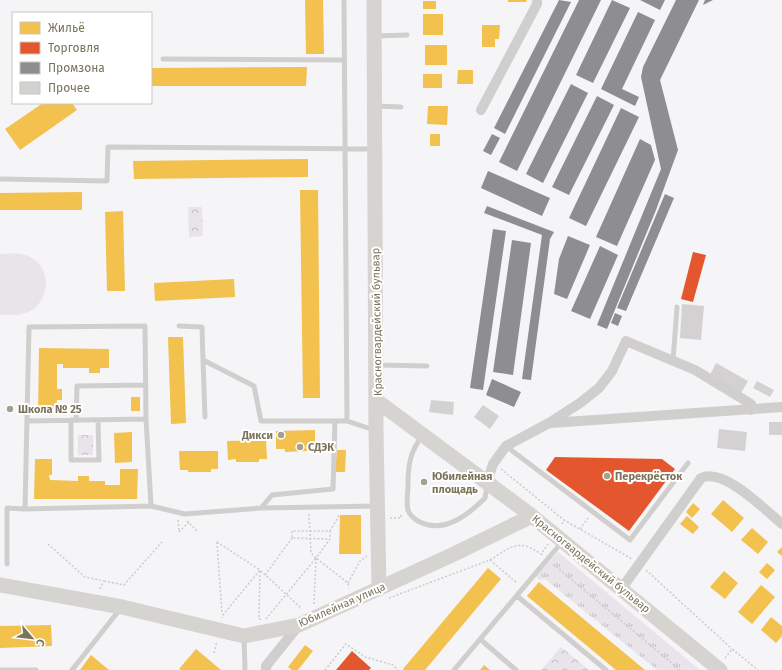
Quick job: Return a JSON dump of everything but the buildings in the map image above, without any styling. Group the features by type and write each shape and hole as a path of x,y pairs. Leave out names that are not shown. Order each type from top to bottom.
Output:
{"street":[{"name":"Красногвардейский бульвар","path":"374,0 377,401 532,516 622,588 718,669"},
{"path":"481,110 537,4 537,0"},
{"path":"487,482 494,463 506,446 549,423 580,404 599,388 612,371 626,341 695,370 751,404 751,410"},
{"path":"377,401 376,431 379,589"},
{"path":"549,423 782,407"},
{"path":"622,588 701,478 706,476 715,476 729,483 748,496 782,524"},
{"name":"Юбилейная улица","path":"0,585 122,607 244,636 303,619 379,589 532,516"},
{"path":"266,670 266,666 303,619"}],"lane":[{"path":"344,0 347,421"},
{"path":"374,36 407,35"},
{"path":"163,59 344,60"},
{"path":"375,106 402,107"},
{"path":"0,179 107,181 108,147 375,150"},
{"path":"673,361 677,307"},
{"path":"25,509 29,327 145,326 146,419 151,506"},
{"path":"179,326 202,327 205,417"},
{"path":"204,360 254,386 261,421 347,421 376,431"},
{"path":"376,365 427,366"},
{"path":"98,420 99,460 71,460 77,386 146,385"},
{"path":"27,421 146,419"},
{"path":"261,508 272,495 333,489 335,421"},
{"path":"422,435 414,447 408,463 408,510 415,519 424,524 434,526 449,524 471,512 485,498 487,482"},
{"path":"506,446 630,540 688,463"},
{"path":"7,564 7,508 25,509 151,506 186,514 261,508 377,506"},
{"path":"454,670 563,541"},
{"path":"517,596 606,670"},
{"path":"72,670 122,607"},
{"path":"244,636 245,670"},
{"path":"480,639 516,670"},
{"path":"0,670 36,670"}],"path":[{"path":"494,463 564,520"},
{"path":"314,610 316,558 330,539 330,531 342,506"},
{"path":"309,507 311,553 316,558"},
{"path":"580,529 592,511"},
{"path":"177,512 179,532 192,520 192,526"},
{"path":"265,575 292,538 292,531 330,531"},
{"path":"292,538 330,539"},
{"path":"48,544 85,577 124,585 162,542"},
{"path":"214,653 220,631 222,615 217,542 260,570 222,615"},
{"path":"490,560 514,546 528,545 541,554"},
{"path":"348,583 360,561 372,553"},
{"path":"548,559 680,670"},
{"path":"92,602 104,581"},
{"path":"286,594 303,619"},
{"path":"325,670 346,644 365,657 393,666 398,670"},
{"path":"718,669 732,649 758,670"}],"green space":[{"path":"188,207 202,207 203,236 189,237"},
{"path":"0,254 18,254 28,256 37,261 42,269 46,287 39,304 31,310 19,315 0,315"},
{"path":"78,435 93,435 93,455 78,455"},
{"path":"558,552 700,670 657,670 545,579 539,580 536,576"},
{"path":"561,647 589,670 541,670"}],"place":[{"name":"Школа № 25","path":"10,409"},
{"name":"Дикси","path":"281,435"},
{"name":"СДЭК","path":"300,447"},
{"name":"Перекрёсток","path":"607,476"},
{"name":"Юбилейная площадь","path":"424,482"}]}
